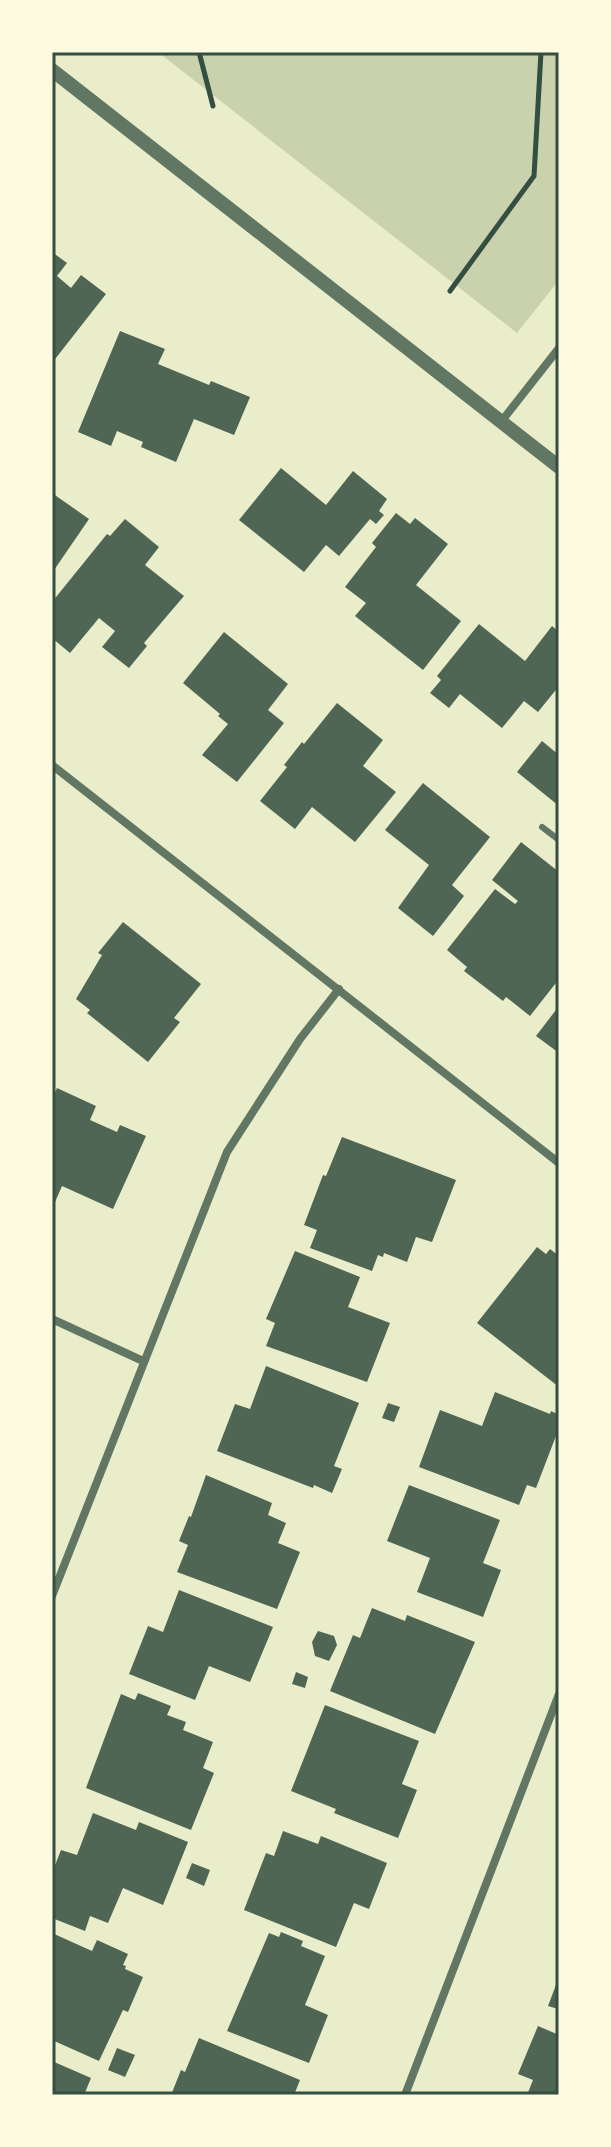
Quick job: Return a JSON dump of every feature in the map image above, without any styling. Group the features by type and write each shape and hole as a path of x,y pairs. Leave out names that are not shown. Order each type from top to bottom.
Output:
{"street":[{"path":"52,70 559,467"},
{"path":"501,422 559,348"},
{"path":"52,765 559,1163"},
{"path":"52,1596 227,1152 300,1039 339,989"},
{"path":"52,1319 143,1361"},
{"path":"405,2095 559,1694"}],"lane":[{"path":"542,827 559,840"}],"path":[{"path":"199,52 213,106"},
{"path":"450,291 534,176 541,52"}],"green space":[{"path":"158,52 559,52 559,280 517,333"}],"building":[{"path":"52,252 67,263 57,276 71,288 81,275 106,294 52,363"},
{"path":"120,331 165,349 158,364 209,385 211,381 250,397 234,435 194,419 176,462 141,447 143,442 117,431 111,446 78,432"},
{"path":"281,468 326,505 353,471 387,499 379,511 384,515 376,524 370,519 339,556 326,545 304,572 239,520"},
{"path":"52,493 89,519 52,573"},
{"path":"396,513 410,524 415,518 448,544 416,585 461,621 423,670 355,616 366,603 345,587 376,547 372,543"},
{"path":"125,519 159,547 145,565 184,596 144,643 147,646 129,668 102,647 115,631 99,618 70,653 52,638 52,602 107,534 110,536"},
{"path":"479,624 525,661 552,626 559,632 559,686 538,712 524,701 502,728 460,694 449,708 430,693 441,680 437,676"},
{"path":"224,632 288,684 268,710 284,723 237,782 202,755 228,724 183,683"},
{"path":"337,703 383,740 363,766 396,792 355,842 312,807 295,829 260,801 302,742 304,744"},
{"path":"542,741 559,755 559,806 517,772"},
{"path":"423,783 490,837 452,885 464,896 433,936 398,908 429,865 385,830"},
{"path":"521,842 559,872 559,979 530,1016 506,997 503,1001 464,971 467,967 447,950 495,889 515,904 518,901 492,880"},
{"path":"123,922 201,984 174,1018 180,1022 148,1062 87,1013 90,1010 76,999 102,955 98,953"},
{"path":"559,1006 559,1053 536,1036"},
{"path":"57,1088 96,1106 90,1120 117,1132 120,1125 146,1136 113,1209 62,1186 52,1209 52,1099"},
{"path":"342,1137 456,1180 432,1242 416,1237 407,1262 384,1253 383,1257 378,1255 372,1271 310,1248 317,1230 304,1225"},
{"path":"537,1247 546,1254 550,1249 559,1256 556,1261 559,1263 559,1387 477,1323"},
{"path":"295,1251 360,1277 348,1307 390,1323 367,1382 266,1346 275,1323 266,1319"},
{"path":"266,1366 359,1403 334,1466 342,1469 332,1493 217,1451 235,1404 250,1409"},
{"path":"495,1392 559,1415 559,1428 536,1488 527,1485 519,1505 419,1467 440,1410 482,1426"},
{"path":"388,1403 400,1407 394,1422 382,1418"},
{"path":"206,1475 272,1503 268,1515 286,1523 278,1543 300,1552 277,1609 177,1572 188,1545 179,1541"},
{"path":"409,1485 500,1520 483,1563 501,1570 483,1617 417,1592 430,1558 387,1541"},
{"path":"179,1590 273,1627 250,1682 209,1666 195,1700 129,1674 148,1626 163,1632"},
{"path":"372,1608 405,1621 407,1615 475,1642 435,1734 330,1691 353,1635 360,1638"},
{"path":"318,1631 334,1636 337,1645 329,1661 315,1656 312,1642"},
{"path":"296,1672 308,1677 305,1688 292,1684"},
{"path":"138,1693 171,1706 167,1715 186,1722 183,1730 213,1742 203,1768 214,1773 191,1830 86,1788 121,1694 135,1700"},
{"path":"325,1705 419,1741 402,1784 417,1790 398,1838 334,1813 336,1809 291,1791"},
{"path":"93,1813 136,1830 139,1822 188,1842 163,1905 123,1888 108,1923 90,1916 85,1931 52,1918 52,1873 61,1850 77,1855"},
{"path":"283,1831 318,1844 321,1836 387,1863 369,1909 354,1903 336,1947 244,1910 266,1853 274,1856"},
{"path":"192,1863 210,1870 204,1886 186,1878"},
{"path":"281,1932 303,1941 301,1946 325,1956 305,2005 328,2015 309,2063 227,2031 269,1933 279,1937"},
{"path":"52,1933 92,1951 97,1940 128,1954 123,1965 125,1969 143,1977 128,2012 123,2010 99,2061 52,2040"},
{"path":"559,1977 559,2008 558,2009 548,2006"},
{"path":"538,2026 559,2035 559,2095 527,2095 533,2080 518,2074"},
{"path":"199,2038 300,2080 294,2095 171,2095 181,2070 185,2072"},
{"path":"117,2048 135,2055 125,2077 108,2070"},
{"path":"52,2061 91,2078 84,2095 52,2095"}]}
